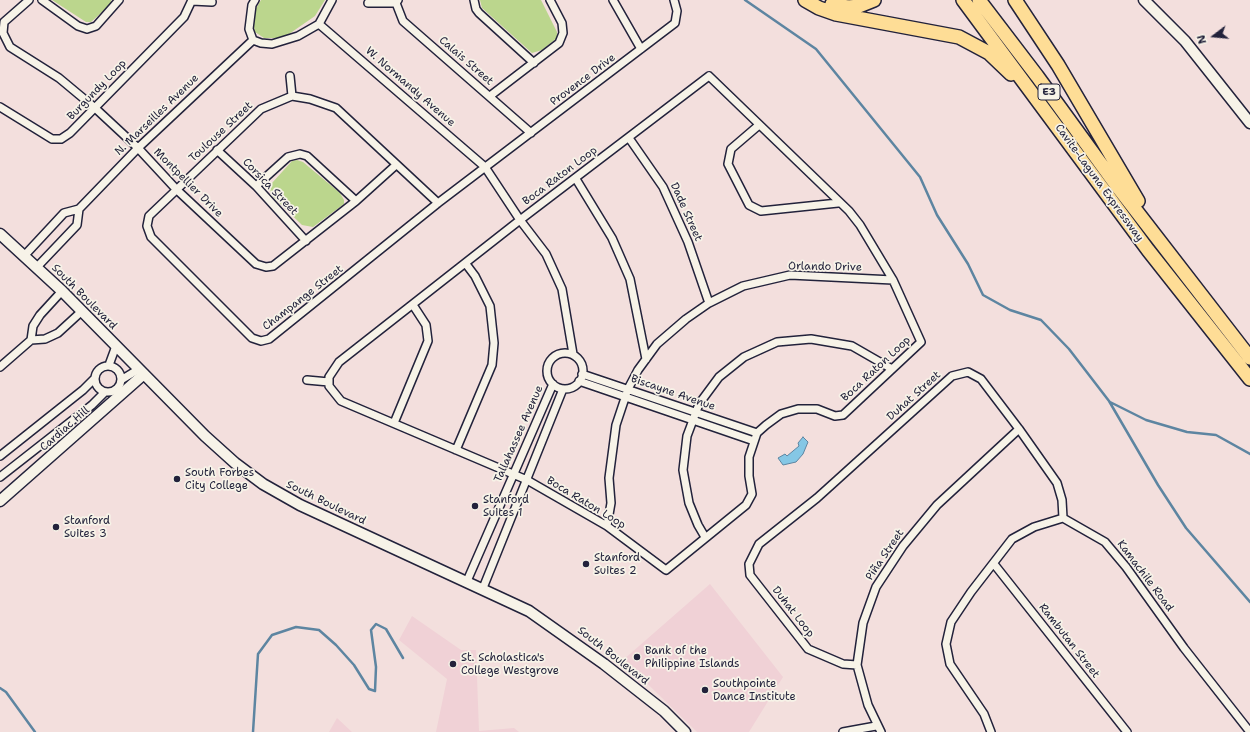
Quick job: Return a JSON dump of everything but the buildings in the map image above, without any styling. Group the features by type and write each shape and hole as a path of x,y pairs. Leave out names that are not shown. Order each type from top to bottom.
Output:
{"highway":[{"path":"805,0 818,8 836,14 946,34 969,42 997,60 1050,116"},
{"path":"820,0 836,6 848,7 859,6 874,0"},
{"name":"E3","path":"963,0 1050,116"},
{"name":"Cavite-Laguna Expressway","path":"979,0 1055,100 1160,243"},
{"path":"1015,0 1076,95 1141,205 1160,243"},
{"name":"Cavite-Laguna Expressway","path":"1050,116 1148,250 1250,379"},
{"name":"E3","path":"1160,243 1250,358"}],"street":[{"name":"Montpellier Drive","path":"29,0 4,22 3,34 10,47 59,78 95,108 138,148 176,189 256,264 266,267 273,266 356,201 396,165"},
{"path":"42,0 78,26 87,29 96,26 119,0"},
{"name":"Burgundy Loop","path":"0,106 52,139 61,139 70,133 184,17 192,0"},
{"path":"192,0 212,2"},
{"path":"255,0 252,5 249,29 253,40 261,43 284,42 319,24 332,0"},
{"path":"474,0 476,9 479,13 534,63"},
{"path":"490,96 559,43 563,33 562,22 550,0"},
{"path":"613,0 641,49"},
{"name":"Provence Drive","path":"485,167 675,23 677,11 674,0"},
{"path":"1144,0 1185,40 1250,123"},
{"path":"368,3 397,2"},
{"name":"Calais Street","path":"397,2 404,21 531,133"},
{"name":"W. Normandy Avenue","path":"319,24 485,167"},
{"name":"N. Marseilles Avenue","path":"79,209 138,148 253,40"},
{"path":"290,76 292,96 310,98 336,108 438,203"},
{"name":"Boca Raton Loop","path":"709,76 838,203 849,211 860,225 893,280 921,342 844,415 835,416 817,409 798,409 781,414 757,433 749,457 749,476 752,494 746,505 666,570 607,526 527,480 341,401 329,386 328,377 339,362 466,264 520,220 630,138 709,76"},
{"name":"Toulouse Street","path":"147,226 149,216 261,109 292,96"},
{"path":"759,125 731,149 728,164 749,205 761,211 838,203"},
{"name":"Dade Street","path":"630,138 663,187 688,242 709,303"},
{"name":"Corsica Street","path":"217,150 256,186 306,241"},
{"path":"256,186 288,157 300,154 307,156 356,201"},
{"path":"485,167 520,220 546,254 562,289 573,354 581,362 582,374 575,386 563,389 553,384 549,380 547,369 551,358 561,353 573,354"},
{"name":"Champange Street","path":"147,226 151,237 252,338 261,341 269,340 438,203 485,167"},
{"path":"576,179 612,238 630,280 646,359"},
{"path":"24,256 64,213 79,209 76,225 37,267"},
{"name":"South Boulevard","path":"0,234 62,291 205,436 235,463 263,484 307,508 483,588 529,611 569,637 664,711 685,732"},
{"path":"456,450 492,365 494,343 490,306 475,276 466,264"},
{"name":"Orlando Drive","path":"607,526 611,503 609,478 616,425 625,397 628,389 646,359 657,344 674,329 709,303 743,286 790,275 893,280"},
{"path":"31,340 33,326 40,315 62,291"},
{"path":"394,423 428,341 426,325 413,305"},
{"path":"0,367 31,340 45,339 58,334 82,311"},
{"path":"706,537 698,525 689,503 683,470 687,436 699,404 719,377 744,357 777,342 811,339 852,346 892,369"},
{"path":"109,365 116,346"},
{"path":"0,456 84,390 94,379 95,374 100,367 109,365 117,368 121,380"},
{"path":"0,477 92,405 105,392 116,389 121,380 142,372"},
{"name":"Cardiac Hill","path":"0,501 142,372"},
{"name":"Duhat Street","path":"749,564 759,544 817,498 952,376 968,372 981,379 1057,483 1062,500 1063,518"},
{"name":"Biscayne Avenue","path":"582,374 757,433"},
{"path":"94,379 99,389 105,392"},
{"path":"307,380 329,382"},
{"name":"Biscayne Avenue","path":"579,381 754,441"},
{"name":"Tallahassee Avenue","path":"467,581 553,384"},
{"name":"Tallahassee Avenue","path":"483,588 563,389"},
{"name":"Piña Street","path":"881,732 876,726 868,705 857,665 863,623 876,587 902,546 937,505 1019,429"},
{"path":"991,732 984,714 950,664 946,644 951,622 971,592 1012,540 1034,527 1063,518"},
{"name":"Kamachile Road","path":"1063,518 1105,542 1126,567 1184,648 1250,732"},
{"name":"Duhat Loop","path":"749,564 750,575 808,649 843,664 857,665"},
{"name":"Rambutan Street","path":"994,564 1127,732"},
{"path":"843,732 876,726"}],"shaded area":[{"path":"710,584 783,677 749,732 697,732 623,660"},
{"name":"St. Scholastica's College Westgrove","path":"412,616 461,650 476,650 479,731 514,728 519,732 436,732 447,679 399,640"},
{"path":"337,718 352,732 329,732"}],"green space":[{"path":"52,0 111,0 112,3 91,22 86,22"},
{"path":"261,0 325,0 315,16 289,34 279,38 264,38 255,32 253,23 255,10"},
{"path":"480,0 541,0 557,32 557,38 542,50 532,53 482,8"},
{"path":"297,160 303,162 340,193 344,200 344,204 313,227 302,225 271,195 270,188 272,183 292,161"}],"water":[{"path":"803,437 808,442 803,454 796,462 783,465 778,458 785,454 787,456 799,446 798,443"}],"waterway":[{"path":"745,0 816,49 920,177 937,215 968,264 983,295 1010,310 1041,320 1069,349 1109,401 1158,485 1186,528 1250,602"},
{"path":"1110,402 1146,420 1187,432 1216,435 1250,454"},
{"path":"253,732 258,654 272,635 296,627 319,630 336,645 354,665 369,689 375,691 376,667 371,630 376,624 386,629 403,658"},
{"path":"0,688 6,692 35,732"}],"place":[{"name":"South Forbes City College","path":"177,479"},
{"name":"Stanford Suites 1","path":"475,506"},
{"name":"Stanford Suites 3","path":"56,527"},
{"name":"Stanford Suites 2","path":"586,564"},
{"name":"Bank of the Philippine Islands","path":"637,657"},
{"name":"St. Scholastica's College Westgrove","path":"453,664"},
{"name":"Southpointe Dance Institute","path":"705,690"}]}
